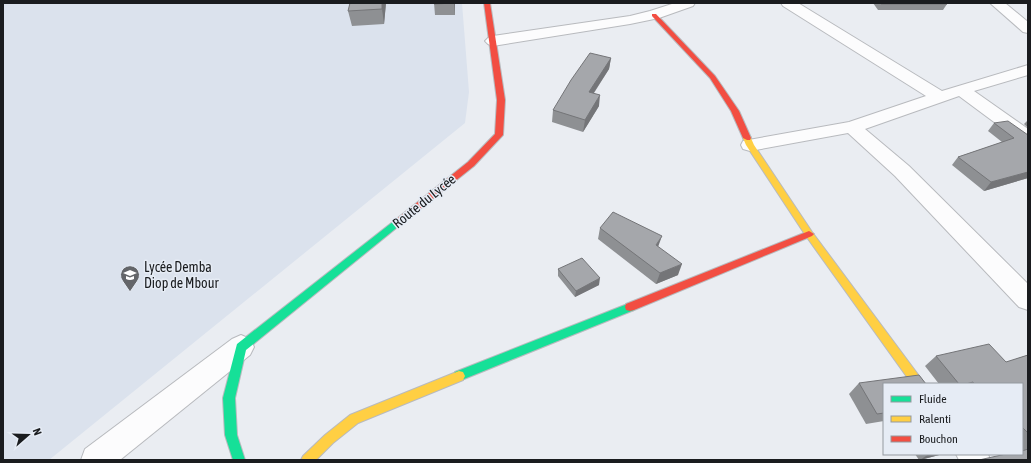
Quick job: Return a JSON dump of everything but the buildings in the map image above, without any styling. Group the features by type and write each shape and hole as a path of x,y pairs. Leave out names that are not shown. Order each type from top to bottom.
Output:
{"street":[{"name":"Route du Lycée","path":"241,347 471,164 499,136 501,100 487,3"},
{"path":"492,41 628,14 654,15 688,3"},
{"path":"788,3 940,97"},
{"path":"997,3 1028,29"},
{"path":"654,15 713,77 735,111 750,145 809,234 918,383"},
{"path":"750,145 852,127 940,97 1028,70"},
{"path":"962,90 1028,138"},
{"path":"852,127 902,171 1028,300"},
{"path":"307,460 329,439 354,419 809,234"},
{"path":"96,460 241,347"},
{"path":"239,460 231,434 229,398 241,347"}],"shaded area":[{"name":"Lycée Demba Diop de Mbour","path":"3,3 462,3 469,92 465,123 49,460 3,460"}],"traffic: fast":[{"path":"239,460 231,435 229,398 241,347 397,223"},
{"path":"459,376 630,307"}],"traffic: slow":[{"path":"747,138 750,145 809,234 918,383"},
{"path":"307,460 329,439 354,419 459,376"}],"traffic: jam":[{"path":"397,223 471,164 499,135 501,100 487,3"},
{"path":"654,15 713,77 735,111 747,138"},
{"path":"630,307 809,234"}],"place":[{"name":"Lycée Demba Diop de Mbour","path":"130,292"}]}
